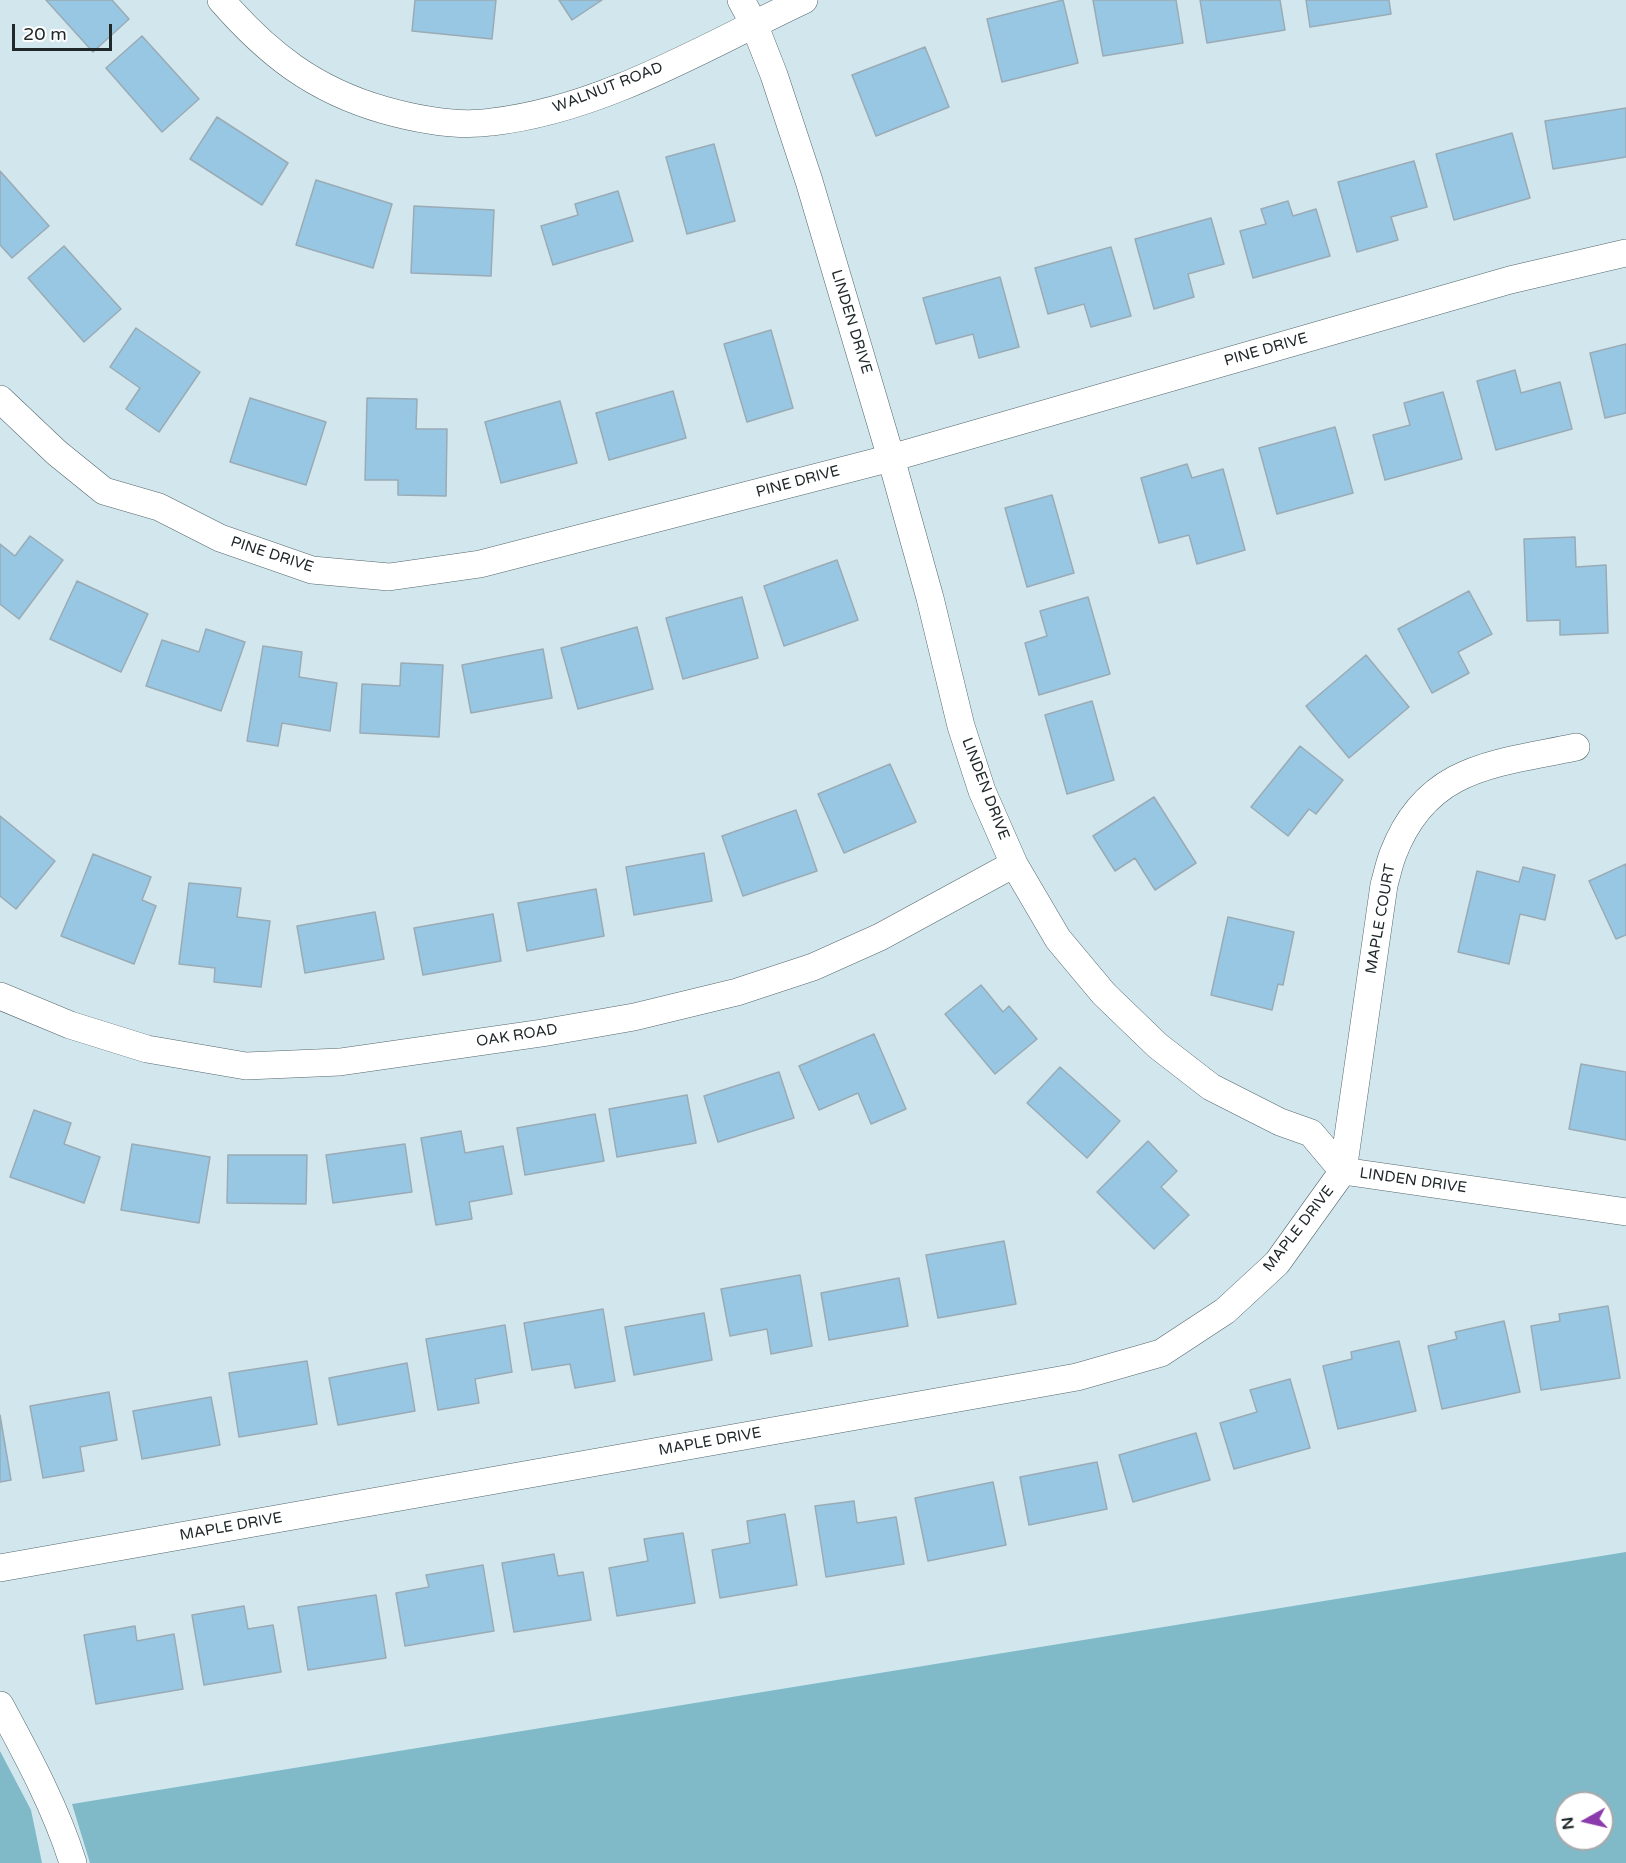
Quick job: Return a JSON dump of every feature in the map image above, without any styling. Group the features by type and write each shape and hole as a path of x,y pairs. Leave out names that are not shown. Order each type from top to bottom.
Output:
{"street":[{"name":"WALNUT ROAD","path":"221,0 269,50 309,80 355,102 404,116 442,122 490,123 538,114 585,100 634,81 804,0"},
{"name":"LINDEN DRIVE","path":"741,0 754,24 774,75 809,181 891,458 930,598 961,726 982,790 1014,864 1058,939 1104,994 1158,1046 1212,1087 1280,1122 1311,1133 1343,1171 1626,1212"},
{"name":"PINE DRIVE","path":"0,399 57,453 104,491 159,507 220,538 312,570 389,577 480,564 891,458 1510,280 1626,253"},
{"name":"MAPLE COURT","path":"1343,1171 1384,885 1393,854 1407,825 1422,804 1447,782 1487,766 1576,747"},
{"name":"OAK ROAD","path":"0,996 70,1025 147,1049 246,1066 340,1062 542,1033 634,1017 737,992 813,967 880,937 1014,864"},
{"name":"MAPLE DRIVE","path":"0,1568 1077,1377 1161,1353 1225,1311 1277,1263 1343,1171"},
{"path":"0,1705 26,1753 67,1844 72,1863"}],"shaded area":[{"path":"1626,1552 1626,1863 90,1863 72,1804"},
{"path":"0,1751 31,1810 42,1863 0,1863"}],"building":[{"path":"46,0 112,0 129,19 93,52"},
{"path":"415,0 496,0 492,39 412,31"},
{"path":"559,0 602,0 572,20"},
{"path":"1063,0 1078,63 1002,82 987,19"},
{"path":"1093,0 1176,0 1183,43 1103,56"},
{"path":"1200,0 1280,0 1285,30 1207,43"},
{"path":"1306,0 1389,0 1391,14 1310,27"},
{"path":"142,36 199,99 162,132 106,68"},
{"path":"925,47 949,107 876,136 852,75"},
{"path":"1626,108 1626,157 1553,169 1545,121"},
{"path":"217,117 288,163 262,205 190,159"},
{"path":"1512,133 1530,198 1454,220 1436,154"},
{"path":"714,144 735,221 687,234 666,157"},
{"path":"1414,161 1427,207 1391,217 1398,240 1357,252 1338,182"},
{"path":"0,171 49,226 12,258 0,245"},
{"path":"316,180 392,204 373,268 296,245"},
{"path":"618,191 633,241 553,265 541,226 578,215 575,204"},
{"path":"1288,201 1293,216 1316,209 1330,256 1253,278 1240,231 1266,224 1261,209"},
{"path":"414,206 494,210 491,276 411,273"},
{"path":"1211,218 1224,264 1188,274 1194,297 1154,309 1135,239"},
{"path":"64,246 121,309 84,342 28,278"},
{"path":"1111,247 1131,316 1091,327 1084,304 1048,314 1035,268"},
{"path":"1000,277 1019,347 979,358 973,334 936,344 923,298"},
{"path":"136,328 200,372 159,432 126,409 140,388 110,367"},
{"path":"771,330 793,408 747,422 724,344"},
{"path":"1626,344 1626,413 1605,418 1590,353"},
{"path":"1515,370 1521,393 1560,382 1572,429 1496,450 1477,381"},
{"path":"673,391 686,438 609,460 596,413"},
{"path":"1443,392 1462,459 1385,480 1373,435 1410,425 1404,403"},
{"path":"250,398 326,422 306,485 230,462"},
{"path":"367,398 417,399 416,429 447,429 446,496 398,495 398,480 365,480"},
{"path":"560,401 577,463 501,483 485,422"},
{"path":"1335,427 1353,493 1277,514 1259,448"},
{"path":"1187,464 1192,478 1223,469 1245,550 1197,564 1189,535 1159,543 1141,478"},
{"path":"1052,495 1074,573 1027,587 1005,508"},
{"path":"30,536 63,560 19,619 0,604 0,544 15,556"},
{"path":"1575,537 1576,567 1606,565 1608,633 1560,635 1560,620 1527,621 1524,539"},
{"path":"837,560 858,620 784,646 764,586"},
{"path":"77,581 148,614 121,672 50,639"},
{"path":"1469,591 1492,634 1458,652 1469,673 1432,693 1398,629"},
{"path":"742,597 758,658 683,679 666,618"},
{"path":"1088,597 1110,674 1039,695 1025,643 1047,636 1040,611"},
{"path":"637,627 653,689 578,709 561,648"},
{"path":"206,629 245,642 221,711 146,686 162,640 199,652"},
{"path":"263,646 302,652 299,677 337,683 330,731 282,723 278,746 247,741"},
{"path":"543,649 552,698 471,713 462,665"},
{"path":"1366,655 1409,707 1349,758 1306,706"},
{"path":"401,663 443,665 439,737 360,733 362,684 400,686"},
{"path":"1092,701 1114,780 1067,794 1045,715"},
{"path":"1300,746 1343,780 1316,814 1309,809 1288,836 1251,807"},
{"path":"890,764 916,822 844,853 818,794"},
{"path":"1154,797 1196,863 1155,890 1135,858 1115,871 1093,836"},
{"path":"796,810 817,871 743,896 722,836"},
{"path":"0,816 55,861 16,909 0,896"},
{"path":"704,853 712,901 634,915 626,867"},
{"path":"93,854 151,877 142,900 156,906 134,964 61,936"},
{"path":"1626,864 1626,935 1616,939 1589,881"},
{"path":"1523,867 1555,875 1545,920 1520,914 1509,964 1458,952 1477,871 1519,882"},
{"path":"189,883 241,888 237,917 270,921 261,987 214,982 215,968 179,964"},
{"path":"596,889 604,936 527,951 518,903"},
{"path":"375,912 384,959 305,973 297,926"},
{"path":"493,914 501,961 423,975 414,928"},
{"path":"1228,917 1294,932 1283,985 1278,984 1272,1010 1211,995"},
{"path":"981,985 1003,1012 1009,1006 1037,1039 995,1074 945,1014"},
{"path":"874,1034 906,1109 871,1124 858,1093 819,1110 799,1066"},
{"path":"1581,1064 1626,1072 1626,1140 1569,1129"},
{"path":"1060,1067 1120,1121 1087,1158 1027,1103"},
{"path":"779,1072 794,1118 718,1142 704,1096"},
{"path":"687,1095 696,1143 617,1157 609,1109"},
{"path":"34,1110 71,1123 64,1144 100,1157 84,1203 10,1177"},
{"path":"595,1114 604,1161 525,1175 517,1128"},
{"path":"461,1131 465,1153 503,1146 512,1194 469,1202 472,1219 436,1225 421,1138"},
{"path":"1148,1141 1177,1171 1161,1187 1189,1215 1154,1249 1097,1192"},
{"path":"132,1144 210,1157 199,1223 121,1210"},
{"path":"405,1144 412,1192 333,1203 326,1155"},
{"path":"228,1155 307,1155 306,1204 227,1203"},
{"path":"1004,1241 1016,1304 938,1318 926,1255"},
{"path":"800,1275 812,1346 771,1354 767,1329 730,1336 721,1289"},
{"path":"899,1278 908,1326 829,1340 821,1293"},
{"path":"1608,1306 1620,1378 1541,1390 1531,1326 1560,1321 1559,1314"},
{"path":"603,1309 615,1381 575,1388 570,1364 532,1370 524,1323"},
{"path":"704,1313 712,1360 634,1375 625,1327"},
{"path":"1504,1321 1520,1392 1442,1409 1428,1346 1457,1339 1455,1332"},
{"path":"505,1325 512,1372 475,1379 479,1403 438,1410 426,1339"},
{"path":"1399,1341 1416,1411 1338,1429 1323,1366 1352,1359 1351,1352"},
{"path":"307,1361 317,1424 239,1437 229,1373"},
{"path":"407,1363 415,1411 338,1425 329,1378"},
{"path":"1290,1379 1310,1448 1234,1469 1220,1423 1257,1412 1250,1390"},
{"path":"109,1392 117,1440 80,1447 84,1471 43,1478 30,1406"},
{"path":"211,1397 220,1445 142,1459 133,1411"},
{"path":"0,1415 11,1480 0,1482"},
{"path":"1196,1433 1210,1480 1133,1502 1119,1455"},
{"path":"1097,1462 1107,1509 1029,1525 1020,1477"},
{"path":"993,1482 1006,1545 928,1561 915,1498"},
{"path":"854,1501 857,1523 896,1517 904,1564 826,1577 815,1506"},
{"path":"785,1514 797,1585 720,1598 712,1550 750,1543 747,1521"},
{"path":"683,1533 695,1603 617,1616 609,1568 648,1561 644,1539"},
{"path":"554,1554 558,1576 583,1572 591,1620 514,1632 502,1563"},
{"path":"483,1565 494,1631 405,1646 396,1593 429,1587 426,1575"},
{"path":"376,1595 386,1658 308,1670 298,1607"},
{"path":"244,1606 248,1629 273,1625 281,1672 204,1685 192,1615"},
{"path":"135,1626 137,1641 174,1634 183,1689 96,1704 84,1635"}]}
